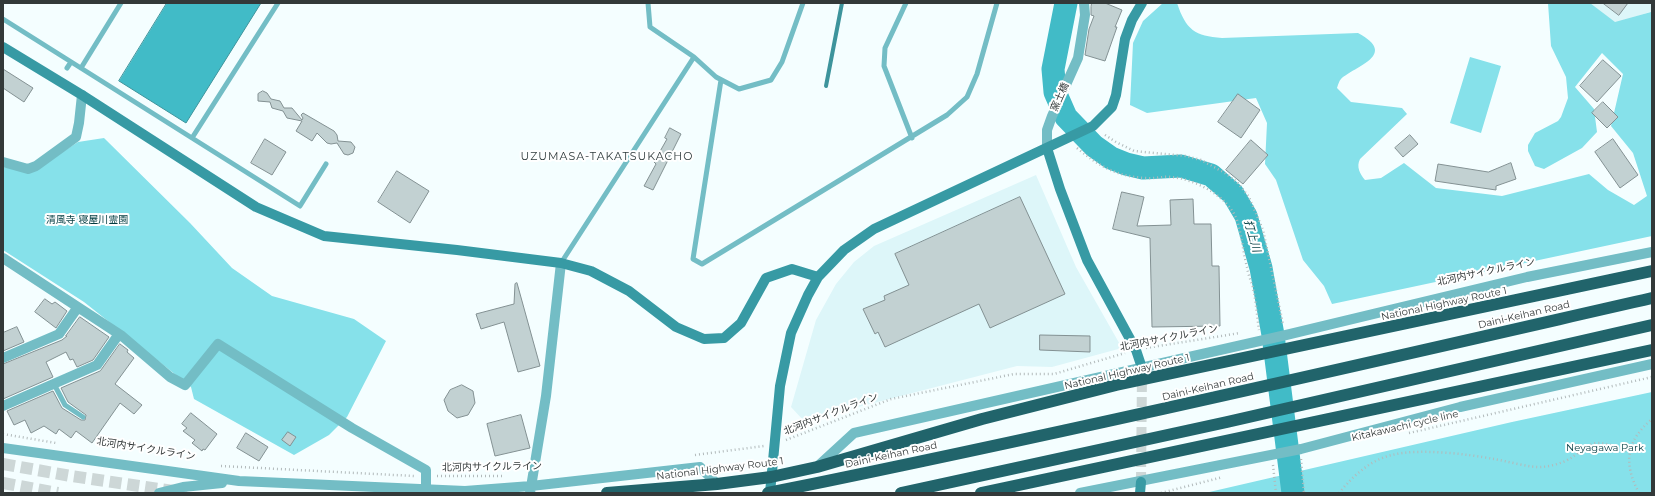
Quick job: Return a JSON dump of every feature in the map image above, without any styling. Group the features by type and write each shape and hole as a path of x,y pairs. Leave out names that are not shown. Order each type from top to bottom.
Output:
{"highway":[{"name":"National Highway Route 1","path":"607,493 717,484 771,477 817,467 982,420 1116,385 1652,271"},
{"name":"Daini-Keihan Road","path":"769,493 982,449 1652,298"},
{"path":"901,493 1235,420 1652,325"},
{"path":"981,493 1652,350"}],"street":[{"name":"窯土橋","path":"1047,148 1047,130 1078,58 1085,15 1084,3"},
{"path":"769,493 780,386 791,333 818,277 844,250 874,229 1093,126 1112,107 1116,94 1125,39 1132,20 1142,3"},
{"path":"3,47 82,95 256,207 324,236 561,263 591,271 629,291 676,327 704,339 724,338 741,323 766,278 792,269 818,277"},
{"path":"3,162 28,169 36,166 76,137 80,123 82,95"},
{"path":"1047,148 1060,189 1087,260 1136,350 1142,368"},
{"path":"817,467 854,433 1286,335 1528,277 1652,252"},
{"path":"3,258 119,334 170,377 185,385 218,344 352,428 426,470 426,491"},
{"path":"531,489 546,396 561,263"},
{"path":"3,358 59,334 78,307"},
{"path":"3,406 97,365 119,334"},
{"path":"1080,493 1301,449 1460,407 1652,364"},
{"path":"3,448 239,482 426,491 531,489 700,467 717,484"},
{"path":"159,493 183,487 239,482"},
{"path":"1140,482 1140,493"}],"lane":[{"path":"81,68 120,3"},
{"path":"192,138 278,3"},
{"path":"648,3 650,26 694,57 716,78 739,89 771,80 782,62 803,3"},
{"path":"906,3 885,48 884,66 912,138"},
{"path":"721,80 693,259 702,264 912,138 947,115 967,96 977,74 997,3"},
{"path":"3,19 300,206 326,164"},
{"path":"561,263 694,57"},
{"path":"67,68 71,62"},
{"path":"54,384 65,405 83,417"}],"path":[{"path":"1105,134 1116,142 1134,151 1186,156 1201,160 1225,173 1237,182 1249,197 1263,230 1286,335"},
{"path":"1077,148 1104,168 1127,176 1149,178 1161,176 1178,177 1197,183 1209,189 1219,197 1236,218 1244,245 1247,267 1253,288 1260,340"},
{"path":"1277,325 1283,324"},
{"path":"1251,331 1265,328"},
{"name":"北河内サイクルライン","path":"689,456 774,445 891,399 1014,374 1054,374 1136,350 1244,332"},
{"name":"Kitakawachi cycle line","path":"1408,434 1652,377"},
{"path":"1639,493 1631,479 1628,452 1637,434 1652,419"},
{"path":"3,434 64,444"},
{"path":"1339,493 1352,476 1367,466 1391,455 1413,452 1438,452 1489,458 1540,467 1554,465 1570,458 1583,448 1595,443 1611,444 1628,452"},
{"path":"1294,460 1301,458 1304,493"},
{"path":"1266,466 1280,463"},
{"path":"1273,464 1276,493"},
{"name":"北河内サイクルライン","path":"216,466 425,476 502,476"},
{"path":"1161,493 1228,476"}],"shaded area":[{"path":"167,3 261,3 186,123 119,81"},
{"path":"1590,3 1652,3 1652,13 1650,12 1615,23"},
{"path":"1036,175 1076,267 1122,348 1052,367 1017,366 804,421 791,407 816,320 836,284 854,262 874,246"}],"green space":[{"path":"1163,3 1177,3 1184,20 1193,30 1213,37 1222,38 1358,33 1370,41 1375,48 1374,54 1363,65 1341,79 1337,88 1351,102 1402,108 1407,114 1360,159 1358,165 1359,170 1365,180 1381,178 1404,163 1436,188 1502,196 1589,174 1608,190 1634,205 1647,196 1633,153 1611,126 1623,74 1602,53 1575,87 1594,109 1597,132 1582,148 1544,169 1535,166 1528,151 1528,145 1535,133 1558,121 1568,98 1566,77 1551,46 1548,3 1590,3 1615,22 1651,12 1652,236 1332,304 1324,286 1303,260 1276,180 1265,164 1267,123 1256,98 1147,113 1130,105 1133,43 1143,21"},
{"path":"1470,57 1501,66 1481,133 1450,123"},
{"name":"清風寺 寝屋川霊園","path":"104,138 190,223 232,268 272,296 354,319 386,341 347,417 329,435 294,455 194,399 191,387 84,302 3,250 3,167 31,172 78,142"},
{"name":"Neyagawa Park","path":"1652,392 1652,493 1205,493 1512,422"}],"building":[{"path":"1092,3 1105,3 1122,10 1115,27 1117,27 1105,61 1085,55 1089,29 1094,16 1091,15"},
{"path":"1603,3 1628,3 1619,15"},
{"path":"1603,60 1621,76 1597,102 1580,86"},
{"path":"3,69 33,88 24,102 3,88"},
{"path":"263,91 267,93 271,99 280,101 284,108 292,108 302,120 303,118 301,115 303,113 334,131 337,135 338,141 351,142 355,147 353,153 348,155 344,154 337,143 327,143 317,133 312,141 296,131 302,121 287,118 283,111 272,108 270,102 258,101 258,94"},
{"path":"1238,94 1260,110 1241,138 1218,122"},
{"path":"1603,102 1618,117 1607,128 1592,113"},
{"path":"670,128 681,134 653,190 644,186 656,164 654,162 667,139 665,138"},
{"path":"1410,135 1418,144 1403,157 1395,148"},
{"path":"265,139 286,152 272,175 251,163"},
{"path":"1613,139 1638,175 1620,188 1595,152"},
{"path":"1251,140 1268,155 1243,184 1226,170"},
{"path":"1511,163 1516,179 1496,186 1496,190 1435,181 1438,164 1488,172"},
{"path":"397,171 429,191 410,223 378,202"},
{"path":"1122,192 1144,197 1137,226 1171,225 1170,200 1193,199 1194,224 1211,224 1212,266 1219,266 1220,326 1152,327 1150,238 1113,229"},
{"path":"1020,197 1065,294 990,328 979,304 885,347 878,332 875,334 863,309 885,300 884,296 909,285 895,254"},
{"path":"517,283 540,366 518,372 504,322 481,329 476,314 514,304 515,284"},
{"path":"45,299 52,304 55,302 67,311 56,328 35,312"},
{"path":"80,317 109,337 93,360 77,367 73,359 70,360 66,352 46,362 53,377 3,399 3,364 62,340 67,336"},
{"path":"17,327 24,342 3,351 3,333"},
{"path":"1040,335 1090,336 1090,352 1040,350"},
{"path":"120,344 128,350 127,352 134,358 115,384 142,405 134,414 120,403 92,443 76,431 71,438 59,429 56,434 44,426 31,433 25,420 14,425 7,411 53,391 62,408 81,420 85,420 86,415 68,402 61,388 100,371"},
{"path":"462,385 473,391 475,403 468,415 457,418 448,411 444,400 450,390"},
{"path":"191,413 217,434 205,450 203,449 202,451 192,443 195,440 183,431 187,428 182,424"},
{"path":"521,415 530,448 495,456 487,424"},
{"path":"288,432 296,437 290,446 282,440"},
{"path":"246,433 268,447 259,461 237,448"}],"waterway":[{"path":"826,86 842,3"},
{"name":"打上川","path":"1066,3 1053,69 1055,92 1066,117 1094,146 1111,158 1126,164 1143,168 1181,166 1211,175 1233,194 1246,216 1261,268 1273,335 1293,493"}],"tunnel":[{"path":"1141,482 1142,372"},
{"path":"3,464 71,476 187,493"},
{"path":"3,483 58,493"}],"district":[{"name":"UZUMASA-TAKATSUKACHO","path":"607,157"}]}
